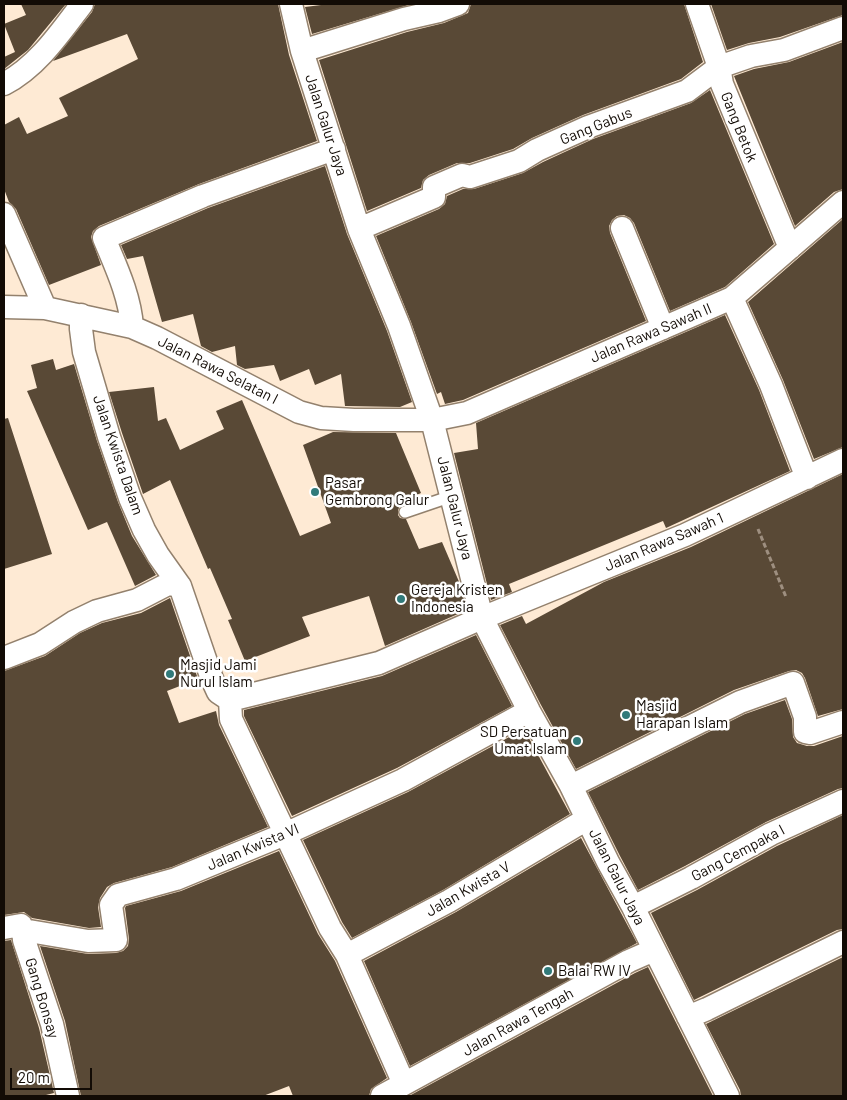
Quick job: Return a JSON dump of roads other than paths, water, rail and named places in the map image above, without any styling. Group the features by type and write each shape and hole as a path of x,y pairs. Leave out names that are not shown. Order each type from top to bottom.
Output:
{"street":[{"path":"4,84 46,50 82,4"},
{"name":"Jalan Galur Jaya","path":"291,4 302,51 359,229 399,326 432,420 482,618 529,711 571,786 728,1096"},
{"path":"302,51 458,4"},
{"name":"Gang Betok","path":"697,4 719,67 722,84 790,248"},
{"name":"Gang Gabus","path":"359,229 434,197 434,187 444,182 462,175 470,178 519,161 537,150 588,127 687,91 719,67 751,56 784,50 843,28"},
{"path":"132,327 131,314 122,282 104,238 203,196 334,149"},
{"name":"Jalan Rawa Sawah II","path":"432,420 467,413 732,298 843,202"},
{"path":"4,214 45,308"},
{"path":"622,228 663,328"},
{"path":"732,298 771,385 807,478"},
{"name":"Jalan Rawa Selatan I","path":"4,307 45,308 132,327 157,338 299,412 322,418 338,419 432,420"},
{"name":"Jalan Kwista Dalam","path":"81,315 84,352 130,498 144,530 158,555 180,586 218,692 230,700"},
{"name":"Jalan Rawa Sawah 1","path":"482,618 685,535 843,460"},
{"path":"4,658 40,644 74,622 97,611 138,600 168,584 180,586"},
{"path":"404,1084 347,955 330,928 231,719 230,700 379,663 482,618"},
{"path":"571,786 740,702 793,683 805,717 806,732 810,733 843,722"},
{"name":"Jalan Kwista VI","path":"11,923 88,941 116,940 111,905 118,895 176,879 285,834 403,780 529,711"},
{"name":"Gang Cempaka I","path":"633,907 699,874 771,834 843,801"},
{"name":"Jalan Kwista V","path":"347,955 449,901 587,819"},
{"name":"Gang Bonsay","path":"11,923 24,940 52,1024 68,1096"},
{"path":"688,1017 843,942"},
{"name":"Jalan Rawa Tengah","path":"382,1096 629,961 654,950"}],"lane":[{"path":"405,512 452,496"}],"place":[{"name":"Pasar Gembrong Galur","path":"315,492"},
{"name":"Gereja Kristen Indonesia","path":"401,599"},
{"name":"Masjid Jami Nurul Islam","path":"170,674"},
{"name":"Masjid Harapan Islam","path":"626,715"},
{"name":"SD Persatuan Umat Islam","path":"577,741"},
{"name":"Balai RW IV","path":"548,971"}]}
